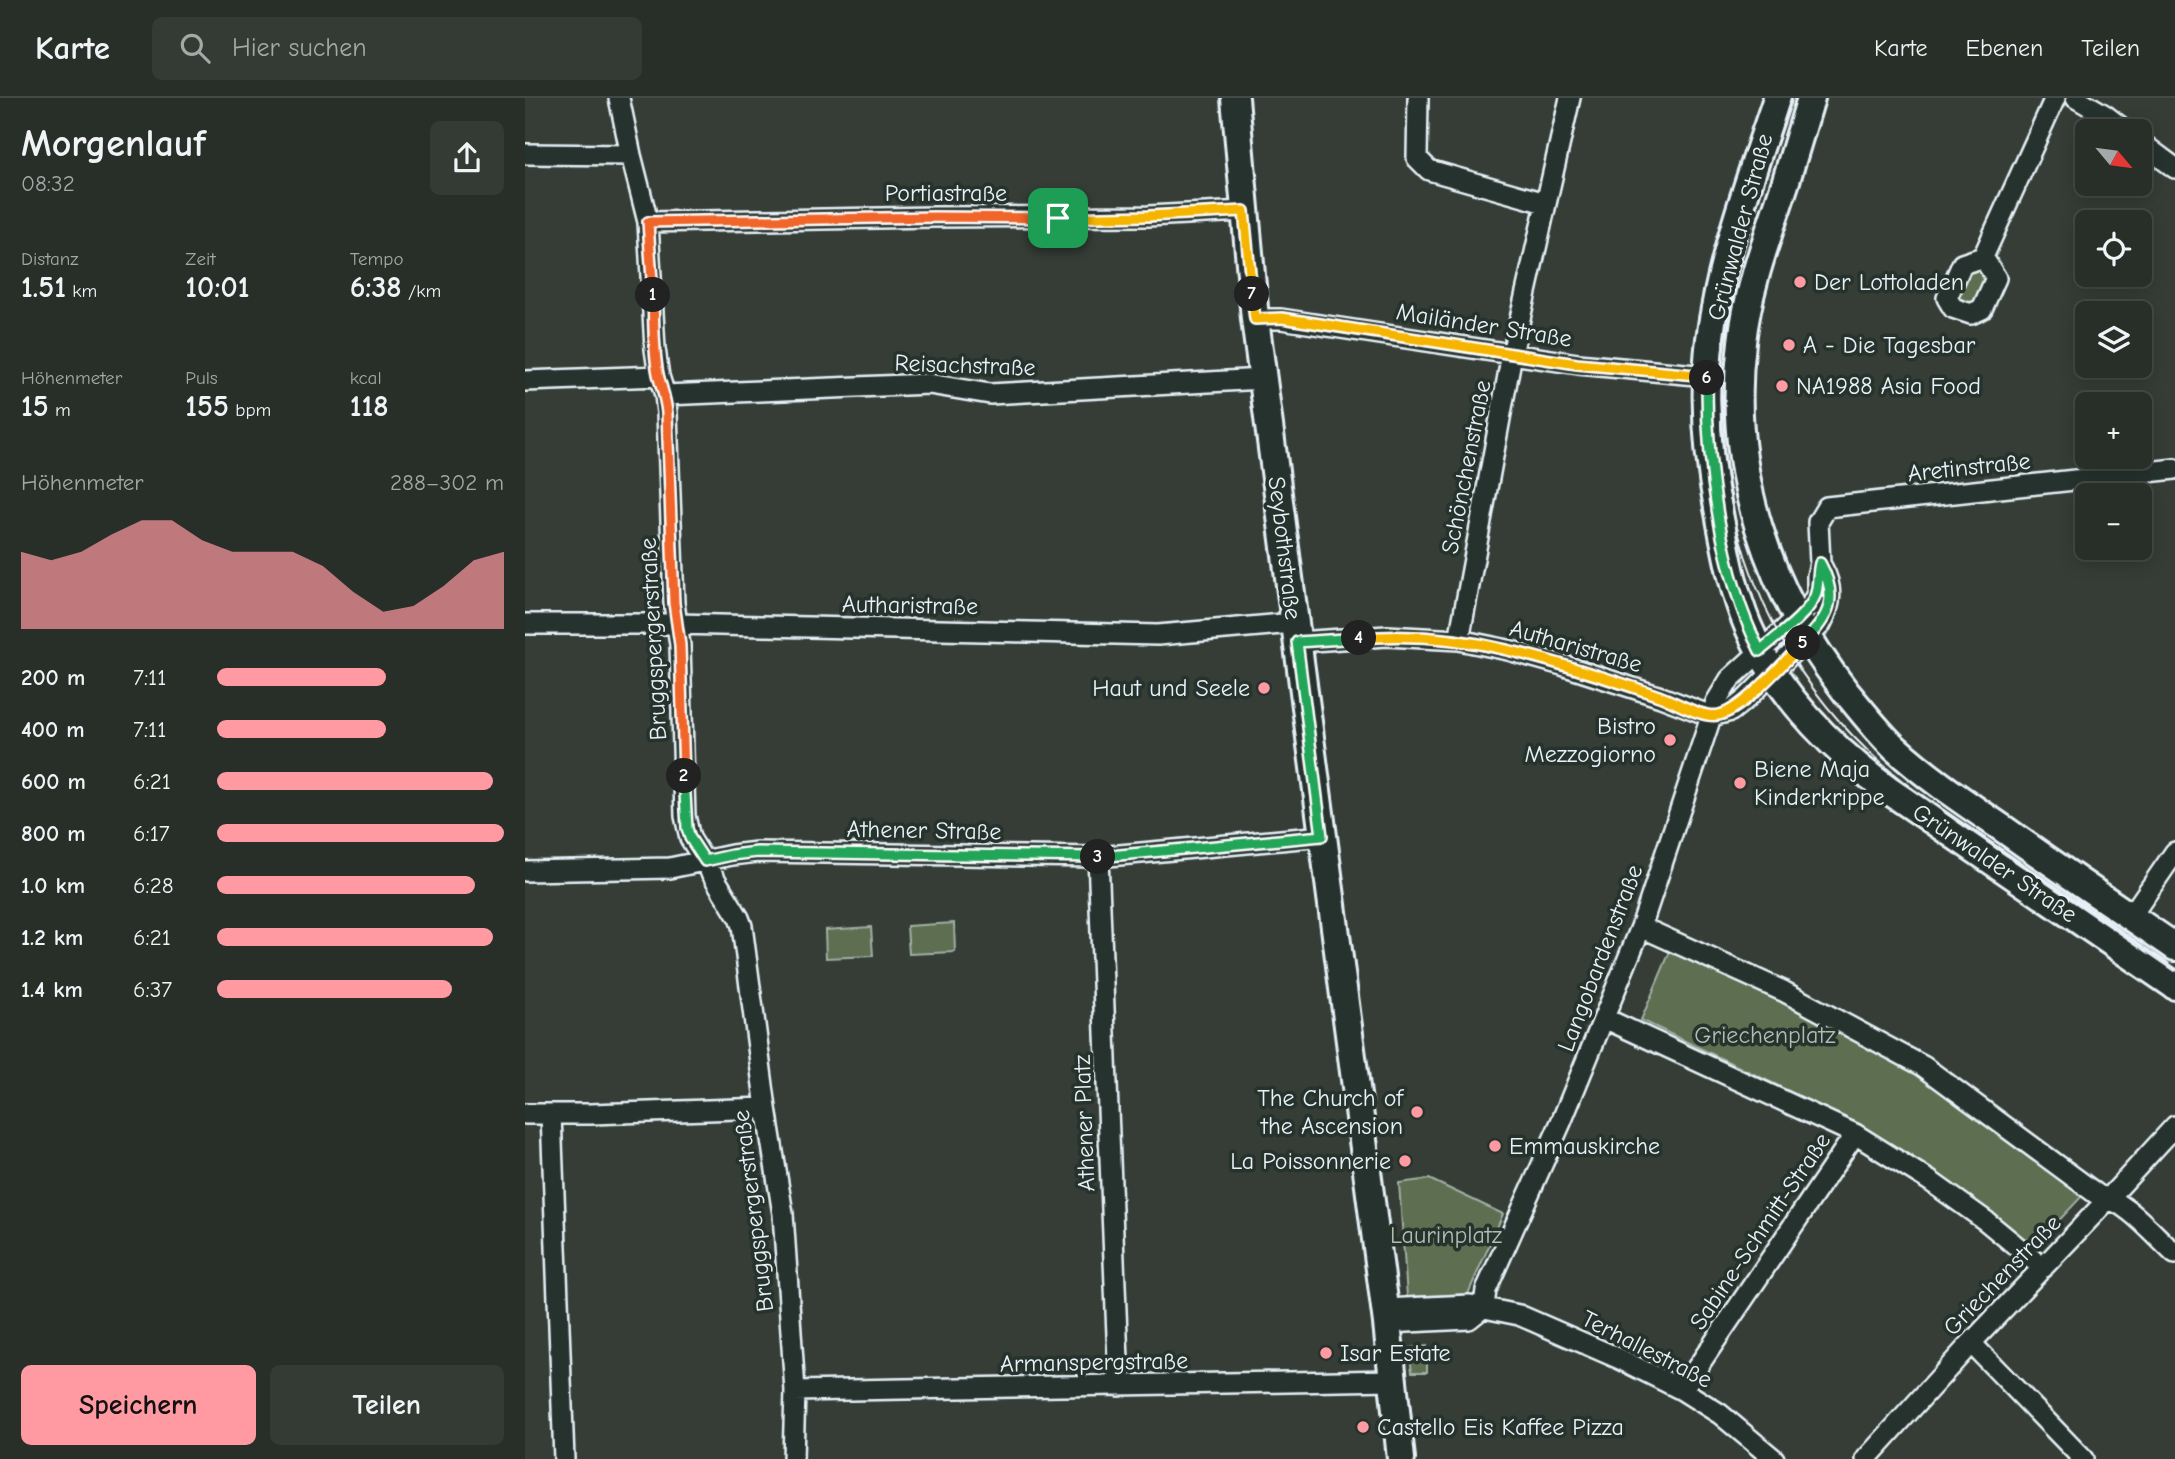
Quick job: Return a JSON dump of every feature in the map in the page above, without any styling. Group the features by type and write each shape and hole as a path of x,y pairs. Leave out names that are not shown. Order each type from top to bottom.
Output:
{"main road":[{"name":"Seybothstraße","path":"1235,98 1255,319 1386,1316"},
{"name":"Grünwalder Straße","path":"1777,98 1745,192 1720,282 1710,337 1707,376 1709,450 1718,512 1747,625 1767,662 1808,719 1855,766 2175,986"},
{"name":"Grünwalder Straße","path":"1811,98 1758,265 1744,330 1739,384 1740,444 1751,505 1776,578 1829,669 1870,721 1919,769 2175,947"},
{"path":"1386,1316 1401,1459"}],"street":[{"name":"Bruggspergerstraße","path":"619,98 648,222 655,349 662,386 674,603 680,645 685,816 690,838 742,926 783,1214 795,1391 793,1459"},
{"path":"1418,98 1417,158 1429,170 1545,203"},
{"name":"Schönchenstraße","path":"1459,640 1512,354 1570,98"},
{"path":"1983,257 2055,98"},
{"path":"2076,98 2110,119"},
{"path":"2153,152 2175,168"},
{"path":"525,154 631,155"},
{"name":"Portiastraße","path":"648,222 1148,216 1244,211"},
{"name":"Mailänder Straße","path":"1255,319 1282,318 1577,364 1707,376"},
{"name":"Reisachstraße","path":"525,381 662,386 929,384 990,394 1263,379"},
{"name":"Aretinstraße","path":"1803,628 1817,593 1820,563 1818,522 1827,507 2175,469"},
{"name":"Autharistraße","path":"525,624 677,624 1159,635 1296,632 1459,640 1562,665 1711,716"},
{"path":"1711,716 1731,711 1767,662 1803,628"},
{"name":"Langobardenstraße","path":"1484,1307 1486,1290 1562,1120 1641,927 1711,716"},
{"name":"Athener Straße","path":"525,871 670,868 757,852 1098,857 1322,836"},
{"path":"2131,916 2175,852"},
{"name":"Athener Platz","path":"1098,857 1119,1386"},
{"path":"1641,927 1783,991 1923,1066 2098,1195 2121,1203 2175,1254"},
{"path":"1604,1018 1856,1134 1986,1221 2043,1268"},
{"path":"525,1114 766,1108"},
{"path":"551,1114 564,1459"},
{"name":"Griechenstraße","path":"1866,1459 2175,1126"},
{"name":"Sabine-Schmitt-Straße","path":"1682,1390 1856,1134"},
{"path":"1386,1316 1469,1319 1484,1307"},
{"name":"Terhallestraße","path":"1484,1307 1519,1315 1620,1359 1682,1390 1720,1414 1774,1459"},
{"path":"1971,1343 2083,1459"},
{"name":"Armanspergstraße","path":"795,1391 1393,1380"}],"green space":[{"path":"1978,266 1986,279 1976,301 1968,306 1957,299 1967,270"},
{"path":"954,923 955,952 909,954 907,926"},
{"path":"871,927 873,956 826,958 825,930"},
{"name":"Griechenplatz","path":"1671,949 1781,997 1912,1069 2084,1194 2034,1247 1936,1174 1860,1125 1641,1020"},
{"name":"Laurinplatz","path":"1429,1179 1503,1214 1468,1294 1407,1297 1399,1183"},
{"path":"1427,1346 1427,1372 1412,1372 1409,1348"}],"tram line":[{"path":"1791,98 1734,284 1726,322 1721,382 1722,441 1730,499 1745,556 1767,610 1794,661 1829,709 1885,767 1950,816 2175,971"}],"place":[{"name":"Der Lottoladen","path":"1800,282"},
{"name":"A - Die Tagesbar","path":"1789,345"},
{"name":"NA1988 Asia Food","path":"1782,386"},
{"name":"Haut und Seele","path":"1264,688"},
{"name":"Bistro Mezzogiorno","path":"1670,740"},
{"name":"Biene Maja Kinderkrippe","path":"1740,783"},
{"name":"The Church of the Ascension","path":"1417,1112"},
{"name":"Emmauskirche","path":"1495,1146"},
{"name":"La Poissonnerie","path":"1405,1161"},
{"name":"Isar Estate","path":"1326,1353"},
{"name":"Castello Eis Kaffee Pizza","path":"1363,1427"}],"route":[{"path":"1244,211 1255,319 1282,318 1577,364 1707,376 1706,413 1713,482 1742,612 1760,651 1811,605 1817,593 1820,563 1830,587 1828,612 1809,638 1746,699 1731,711 1711,716 1562,665 1459,640 1387,636 1297,642 1322,836 1098,857 757,852 705,861 690,838 685,816 680,645 674,603 667,413 655,349 648,222 934,217 1058,218 1244,211"}]}
